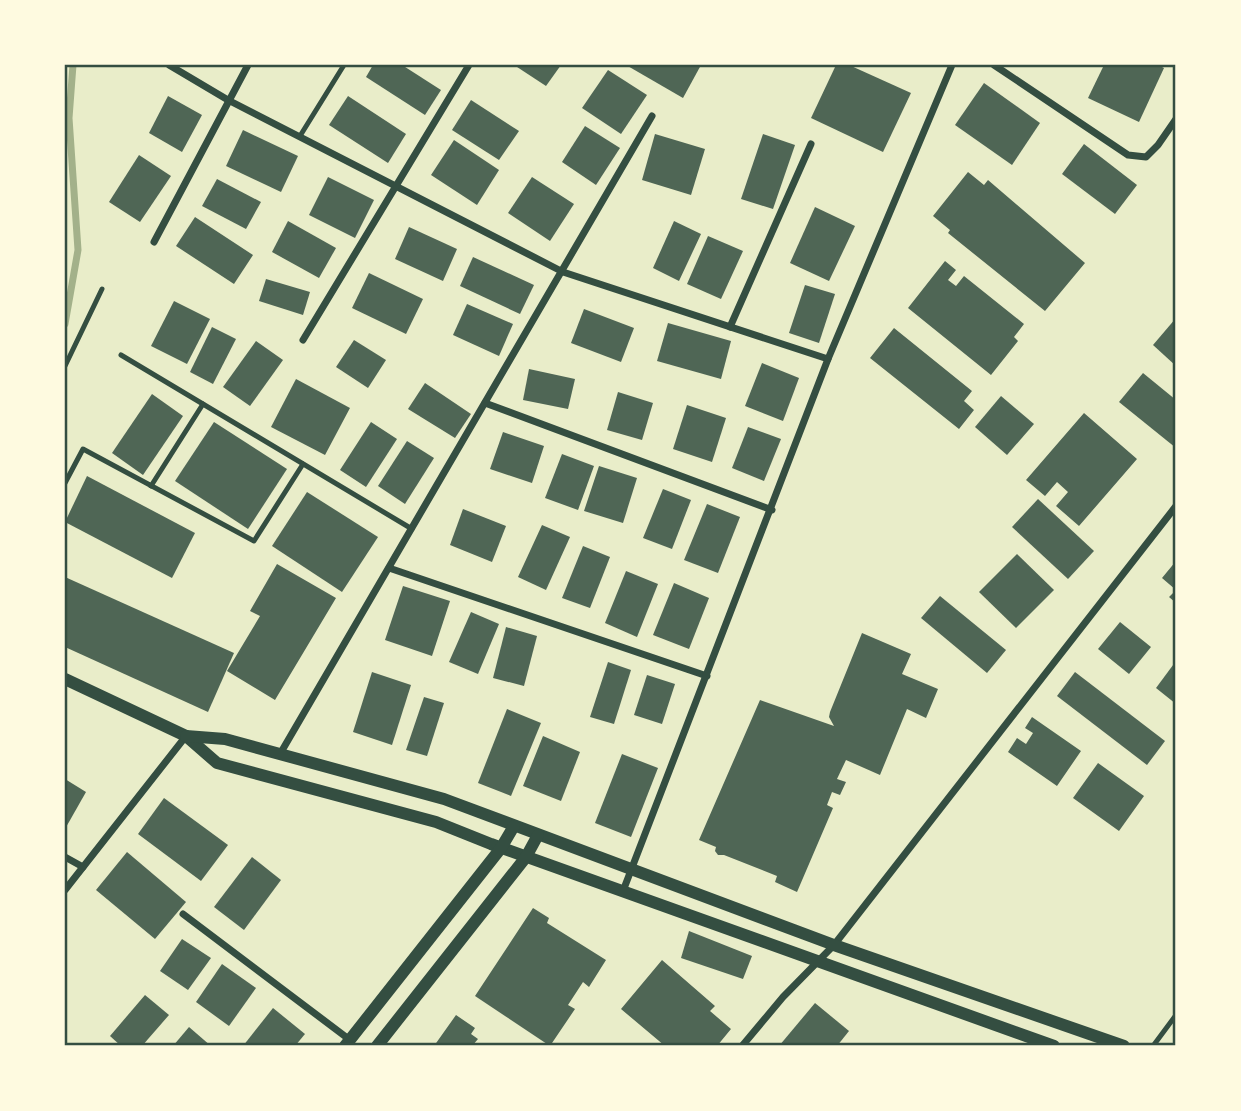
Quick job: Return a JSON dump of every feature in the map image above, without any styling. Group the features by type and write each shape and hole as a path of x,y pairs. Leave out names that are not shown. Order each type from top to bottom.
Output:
{"street":[{"path":"169,65 228,100 562,272 828,359"},
{"path":"154,242 248,65"},
{"path":"303,340 469,65"},
{"path":"623,891 828,359 950,65"},
{"path":"994,65 1128,155 1146,157 1176,119"},
{"path":"280,754 652,116"},
{"path":"730,327 811,144"},
{"path":"485,404 772,510"},
{"path":"742,1046 783,997 834,945 1176,506"},
{"path":"389,568 706,676"},
{"path":"65,679 186,736 217,762 436,822 501,848 1054,1046"},
{"path":"186,736 225,739 444,799 834,945 1124,1046"},
{"path":"65,890 186,736"},
{"path":"183,914 347,1043 501,848 514,826"},
{"path":"376,1046 526,857 538,835"},
{"path":"65,857 82,867"}],"lane":[{"path":"300,136 344,65"},
{"path":"65,366 102,289"},
{"path":"121,355 412,529"},
{"path":"151,486 203,404"},
{"path":"65,483 83,449 254,541 303,464"},
{"path":"1153,1046 1176,1015"}],"building":[{"path":"373,65 402,65 441,90 425,115 366,77"},
{"path":"514,65 561,65 546,86"},
{"path":"626,65 701,65 683,98"},
{"path":"836,65 849,65 911,93 883,152 811,118"},
{"path":"1104,65 1158,65 1164,68 1139,122 1088,98"},
{"path":"608,70 647,95 621,134 582,108"},
{"path":"984,83 1040,123 1012,165 955,125"},
{"path":"168,96 202,115 182,152 149,133"},
{"path":"348,96 406,134 388,163 329,125"},
{"path":"471,100 519,131 499,160 452,130"},
{"path":"585,126 620,148 596,185 562,162"},
{"path":"243,130 298,156 281,192 226,166"},
{"path":"655,134 705,149 691,195 642,180"},
{"path":"763,134 795,145 773,209 741,199"},
{"path":"454,140 499,170 477,205 431,175"},
{"path":"1084,144 1137,185 1115,214 1062,174"},
{"path":"139,155 171,176 140,222 109,202"},
{"path":"968,172 984,185 988,180 1085,263 1045,311 948,233 950,230 933,216"},
{"path":"328,177 374,200 355,238 309,215"},
{"path":"532,177 574,204 550,241 508,213"},
{"path":"217,179 261,202 246,229 202,206"},
{"path":"815,207 855,226 829,281 790,263"},
{"path":"195,217 253,255 234,284 176,246"},
{"path":"288,221 336,248 319,278 272,252"},
{"path":"674,221 701,234 679,281 653,268"},
{"path":"409,227 457,249 443,281 395,259"},
{"path":"708,236 743,251 721,299 687,284"},
{"path":"473,257 534,285 520,314 460,286"},
{"path":"945,261 956,270 948,280 956,286 964,276 1024,324 1014,337 1018,341 991,375 908,308"},
{"path":"369,273 423,299 406,334 352,308"},
{"path":"266,279 310,292 303,315 259,301"},
{"path":"805,285 835,294 819,343 789,333"},
{"path":"174,301 210,319 187,364 151,346"},
{"path":"467,304 513,324 499,356 453,335"},
{"path":"584,309 634,328 621,362 571,343"},
{"path":"1176,318 1176,366 1153,345"},
{"path":"668,323 731,341 721,379 657,361"},
{"path":"212,327 236,339 213,384 190,372"},
{"path":"894,328 972,391 964,401 974,410 959,429 870,358"},
{"path":"354,340 386,360 368,388 336,367"},
{"path":"256,341 283,360 250,406 223,387"},
{"path":"762,363 799,378 783,421 745,406"},
{"path":"529,369 575,379 568,409 523,400"},
{"path":"1143,373 1176,400 1176,448 1119,402"},
{"path":"296,379 350,408 325,455 271,427"},
{"path":"425,383 471,414 455,438 408,409"},
{"path":"618,392 653,403 642,440 607,430"},
{"path":"152,394 183,416 143,475 112,453"},
{"path":"1001,396 1034,424 1007,455 975,427"},
{"path":"687,405 726,418 712,462 673,449"},
{"path":"1084,413 1137,459 1079,526 1056,506 1068,492 1057,482 1045,496 1026,480"},
{"path":"214,422 287,469 248,529 175,481"},
{"path":"371,422 397,439 366,487 340,470"},
{"path":"748,427 781,439 764,481 732,468"},
{"path":"503,432 544,446 532,483 490,469"},
{"path":"407,441 434,458 405,504 378,486"},
{"path":"562,454 594,466 578,510 545,498"},
{"path":"599,466 637,478 623,523 584,511"},
{"path":"87,476 195,533 172,578 65,522"},
{"path":"663,489 691,500 672,549 643,538"},
{"path":"307,492 378,537 342,592 272,546"},
{"path":"1038,499 1094,551 1068,579 1012,527"},
{"path":"707,504 740,517 718,573 684,560"},
{"path":"463,509 506,526 492,562 450,545"},
{"path":"542,525 570,537 546,590 518,577"},
{"path":"583,546 610,557 590,608 562,598"},
{"path":"1017,554 1054,590 1016,628 979,592"},
{"path":"1176,561 1176,590 1162,578"},
{"path":"277,564 336,598 275,700 227,671 260,616 250,611"},
{"path":"626,571 658,584 637,637 605,623"},
{"path":"65,577 234,653 208,712 65,647"},
{"path":"674,583 709,598 689,649 653,635"},
{"path":"403,586 450,601 432,656 385,640"},
{"path":"1176,590 1176,603 1169,597"},
{"path":"940,596 1006,650 987,673 921,618"},
{"path":"471,612 499,624 478,674 449,662"},
{"path":"1120,622 1151,647 1129,674 1098,649"},
{"path":"506,627 537,636 524,686 493,678"},
{"path":"862,633 911,654 902,674 938,689 926,718 907,709 880,775 846,760 837,779 846,782 840,795 832,792 827,805 833,808 797,892 775,882 777,876 718,855 716,847 699,840 760,700 834,726 829,717 830,712"},
{"path":"1176,661 1176,704 1156,688"},
{"path":"608,662 631,670 614,724 590,717"},
{"path":"372,672 411,685 392,745 353,732"},
{"path":"1075,672 1165,741 1147,765 1057,696"},
{"path":"647,675 675,684 662,724 634,715"},
{"path":"424,697 444,703 427,756 406,750"},
{"path":"507,709 541,723 511,796 478,783"},
{"path":"1032,717 1081,751 1057,786 1008,752 1017,738 1026,744 1033,733 1025,728"},
{"path":"543,736 580,752 561,801 523,786"},
{"path":"622,754 658,768 631,837 595,823"},
{"path":"1098,763 1144,796 1119,831 1073,798"},
{"path":"65,779 86,792 65,829"},
{"path":"164,798 228,845 201,881 138,834"},
{"path":"127,852 186,902 155,939 96,890"},
{"path":"252,857 281,880 244,930 214,907"},
{"path":"533,908 549,918 547,923 606,960 589,987 583,982 568,1005 575,1009 550,1046 475,996"},
{"path":"689,931 752,956 743,979 681,958"},
{"path":"182,939 211,958 188,990 160,971"},
{"path":"662,960 715,1006 710,1011 731,1029 717,1046 665,1046 621,1009"},
{"path":"222,964 256,988 229,1026 196,1002"},
{"path":"145,995 169,1015 142,1046 121,1046 110,1036"},
{"path":"815,1003 849,1031 837,1046 779,1046"},
{"path":"273,1008 305,1034 295,1046 243,1046"},
{"path":"456,1015 475,1028 471,1034 478,1039 472,1046 434,1046"},
{"path":"189,1027 211,1046 173,1046"}],"waterway":[{"path":"65,324 78,250 69,118 73,65"}]}
